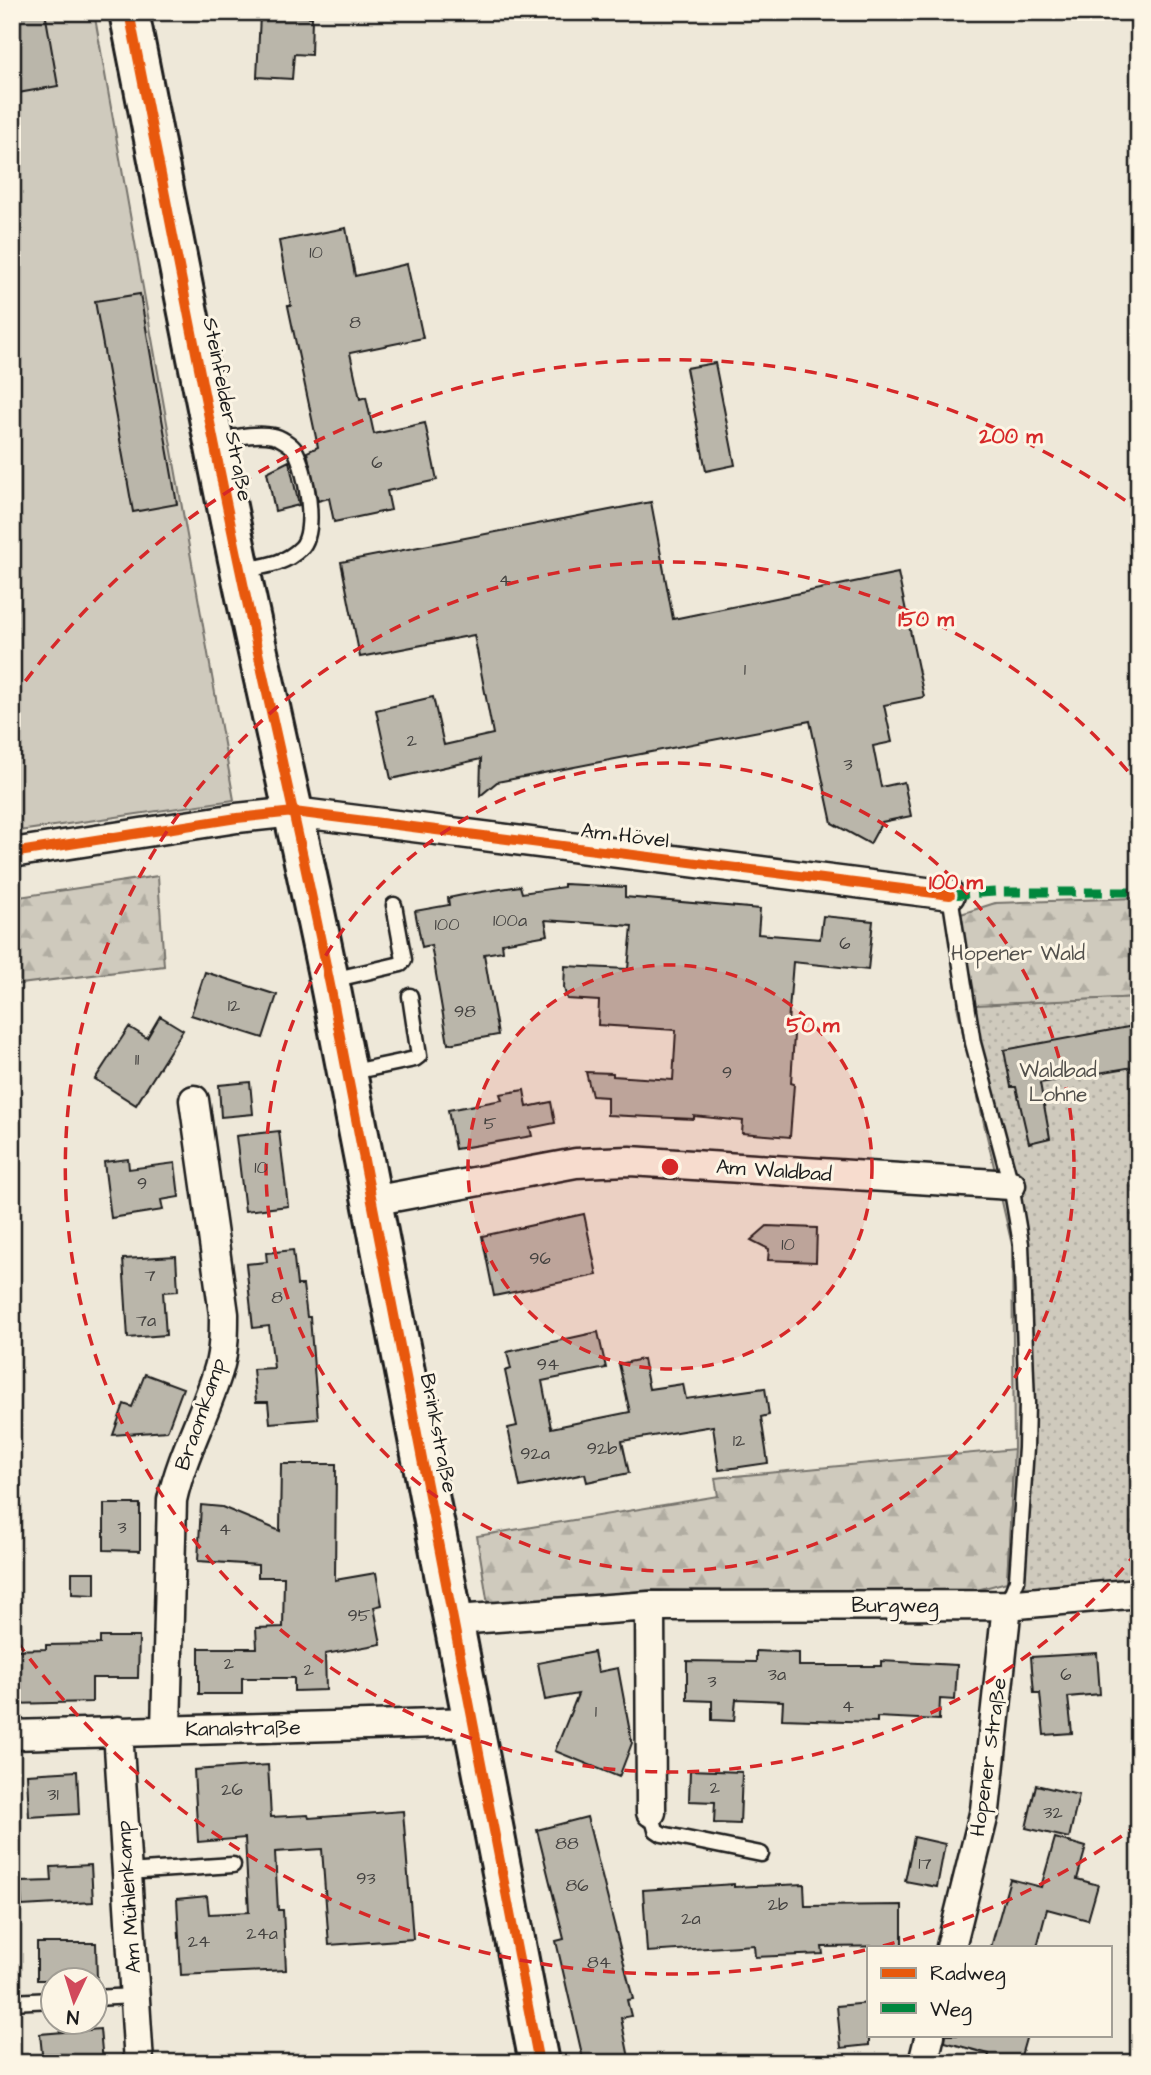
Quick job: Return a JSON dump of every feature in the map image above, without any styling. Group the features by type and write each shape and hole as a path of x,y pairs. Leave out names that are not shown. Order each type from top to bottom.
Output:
{"street":[{"name":"Steinfelder Straße","path":"129,12 240,570 295,812"},
{"name":"Am Hövel","path":"12,853 237,818 295,812 950,895"},
{"name":"Brinkstraße","path":"295,812 456,1620 539,2063"},
{"name":"Braomkamp","path":"166,1729 172,1500 177,1478 220,1366 224,1338 224,1314 194,1100"},
{"name":"Am Waldbad","path":"372,1201 576,1163 630,1161 1011,1185"},
{"name":"Burgweg","path":"456,1620 650,1606 1007,1605 1139,1593"},
{"name":"Hopener Straße","path":"951,1946 985,1810 1007,1605"},
{"path":"650,1606 651,1812"},
{"name":"Kanalstraße","path":"12,1735 473,1722"},
{"name":"Am Mühlenkamp","path":"118,1731 138,2063"},
{"path":"923,2063 930,2036"}],"lane":[{"path":"215,441 253,435 274,436 294,448 304,474 311,522 303,546 280,563 240,570"},
{"path":"950,895 973,1044 1011,1185 1021,1244 1027,1403 1017,1580 1007,1605"},
{"path":"329,980 401,964 404,960 394,905"},
{"path":"348,1073 419,1056 410,996"},
{"path":"651,1812 656,1830 662,1834 761,1854"},
{"path":"127,1872 233,1865"},
{"path":"108,1997 134,1996"},
{"path":"12,2002 38,2001"}],"green space":[{"path":"12,12 94,12 234,800 12,832"},
{"path":"158,876 164,966 12,985 12,898"},
{"name":"Hopener Wald","path":"1135,886 1139,886 1139,997 972,1006 961,914 995,903 1136,898"},
{"name":"Waldbad Lohne","path":"1139,997 1139,1583 1039,1592 1007,1582 1014,1449 1012,1245 957,1006"},
{"path":"1014,1449 1007,1582 958,1595 651,1590 488,1605 477,1536 718,1496 715,1478"}],"building":[{"path":"12,12 45,12 58,86 18,93 12,59"},
{"path":"260,15 312,17 311,55 294,54 292,79 257,77"},
{"path":"346,228 355,276 407,264 423,338 350,353 360,399 366,397 374,434 425,423 437,480 387,491 391,510 334,522 329,498 318,501 307,452 318,447 288,306 291,306 279,241"},
{"path":"140,294 177,504 133,512 95,301"},
{"path":"715,363 735,465 706,471 686,368"},
{"path":"289,461 299,505 275,511 267,472"},
{"path":"651,502 673,619 898,573 924,697 884,705 892,742 873,746 881,787 904,782 911,816 882,822 870,844 832,823 810,721 497,782 480,796 481,759 391,779 376,710 433,697 444,745 493,734 474,635 360,657 341,562"},
{"path":"564,884 625,887 625,897 760,909 758,934 820,939 823,916 873,921 868,970 793,962 787,1035 794,1035 790,1137 742,1133 743,1121 694,1116 694,1119 607,1115 607,1097 592,1096 586,1072 673,1080 676,1030 598,1025 599,1001 567,999 564,988 565,966 628,969 632,926 545,920 548,935 502,943 503,951 484,954 498,1035 448,1044 431,945 422,947 415,911 449,905 448,898 463,895 520,886 522,893 564,887"},
{"path":"205,972 277,995 263,1038 191,1015"},
{"path":"160,1016 183,1030 136,1105 95,1079 129,1027 147,1038"},
{"path":"1139,1025 1139,1066 1040,1083 1050,1138 1029,1143 1016,1087 1011,1087 1004,1050"},
{"path":"250,1082 253,1114 221,1117 219,1085"},
{"path":"524,1090 527,1107 551,1102 555,1123 530,1128 532,1136 455,1149 448,1110 502,1100 500,1094"},
{"path":"279,1131 288,1206 245,1211 236,1136"},
{"path":"128,1159 129,1169 175,1163 179,1197 161,1200 163,1210 111,1218 104,1162"},
{"path":"584,1214 597,1275 494,1296 482,1236"},
{"path":"767,1226 817,1228 816,1262 768,1260 769,1249 751,1240"},
{"path":"293,1250 297,1285 303,1285 307,1317 310,1317 318,1419 270,1423 268,1402 256,1402 253,1369 274,1368 269,1326 253,1328 246,1264 267,1262 266,1253"},
{"path":"176,1256 178,1291 163,1292 166,1335 128,1338 123,1259"},
{"path":"598,1332 606,1368 542,1381 551,1428 630,1412 619,1364 643,1359 649,1389 683,1384 686,1399 765,1388 769,1415 761,1417 768,1463 719,1470 713,1426 622,1441 629,1473 587,1482 585,1474 520,1487 508,1428 517,1426 505,1371 511,1369 507,1352"},
{"path":"145,1374 183,1388 167,1431 113,1435 124,1404 132,1407"},
{"path":"281,1464 336,1464 335,1580 376,1573 382,1605 374,1607 381,1644 325,1654 326,1690 294,1691 294,1678 242,1678 242,1694 199,1694 199,1648 257,1648 256,1628 283,1627 284,1577 258,1577 258,1565 198,1561 201,1505 222,1507 280,1531"},
{"path":"104,1504 140,1504 140,1551 104,1550"},
{"path":"72,1572 95,1572 95,1595 72,1594"},
{"path":"100,1637 139,1637 138,1678 92,1678 92,1702 12,1704 12,1650 46,1649 46,1645 100,1644"},
{"path":"756,1651 799,1653 799,1666 881,1666 881,1661 957,1665 955,1700 940,1699 939,1720 877,1717 877,1722 782,1719 783,1701 736,1699 734,1721 712,1720 712,1701 687,1700 687,1661 756,1662"},
{"path":"594,1652 598,1672 618,1668 632,1743 619,1777 555,1751 578,1694 545,1700 538,1663"},
{"path":"1097,1653 1100,1694 1068,1697 1072,1733 1044,1735 1040,1693 1034,1693 1031,1657"},
{"path":"268,1765 271,1817 308,1815 309,1818 403,1811 413,1939 329,1945 322,1849 275,1852 278,1910 283,1910 286,1970 181,1975 177,1899 207,1896 209,1914 249,1912 245,1838 198,1842 194,1770"},
{"path":"690,1770 742,1772 740,1824 714,1823 715,1802 689,1801"},
{"path":"77,1771 79,1814 29,1817 27,1774"},
{"path":"1036,1785 1079,1795 1069,1838 1026,1828"},
{"path":"587,1817 633,1999 627,2000 631,2016 621,2018 630,2063 584,2063 556,1941 564,1939 537,1830"},
{"path":"914,1837 945,1844 937,1887 905,1881"},
{"path":"1055,1838 1086,1847 1077,1879 1098,1885 1088,1920 1047,1909 1037,1946 991,1946 1010,1879 1041,1887"},
{"path":"91,1865 93,1902 22,1906 20,1882 52,1881 51,1867"},
{"path":"734,1884 734,1887 804,1884 805,1906 902,1905 902,1946 822,1947 823,1954 755,1957 754,1945 647,1952 643,1890"},
{"path":"37,1943 96,1943 97,1966 38,1966 37,1980"},
{"path":"867,2003 869,2045 841,2048 837,2006"},
{"path":"40,2036 101,2036 103,2062 43,2063"},
{"path":"946,2036 1027,2036 1019,2063 987,2063 989,2054 945,2042"}],"marked path":[{"path":"950,895 995,892 1139,892"}],"cycle path":[{"path":"129,12 226,500 356,1115 539,2063"},
{"path":"12,853 237,818 294,812 950,895"}]}
